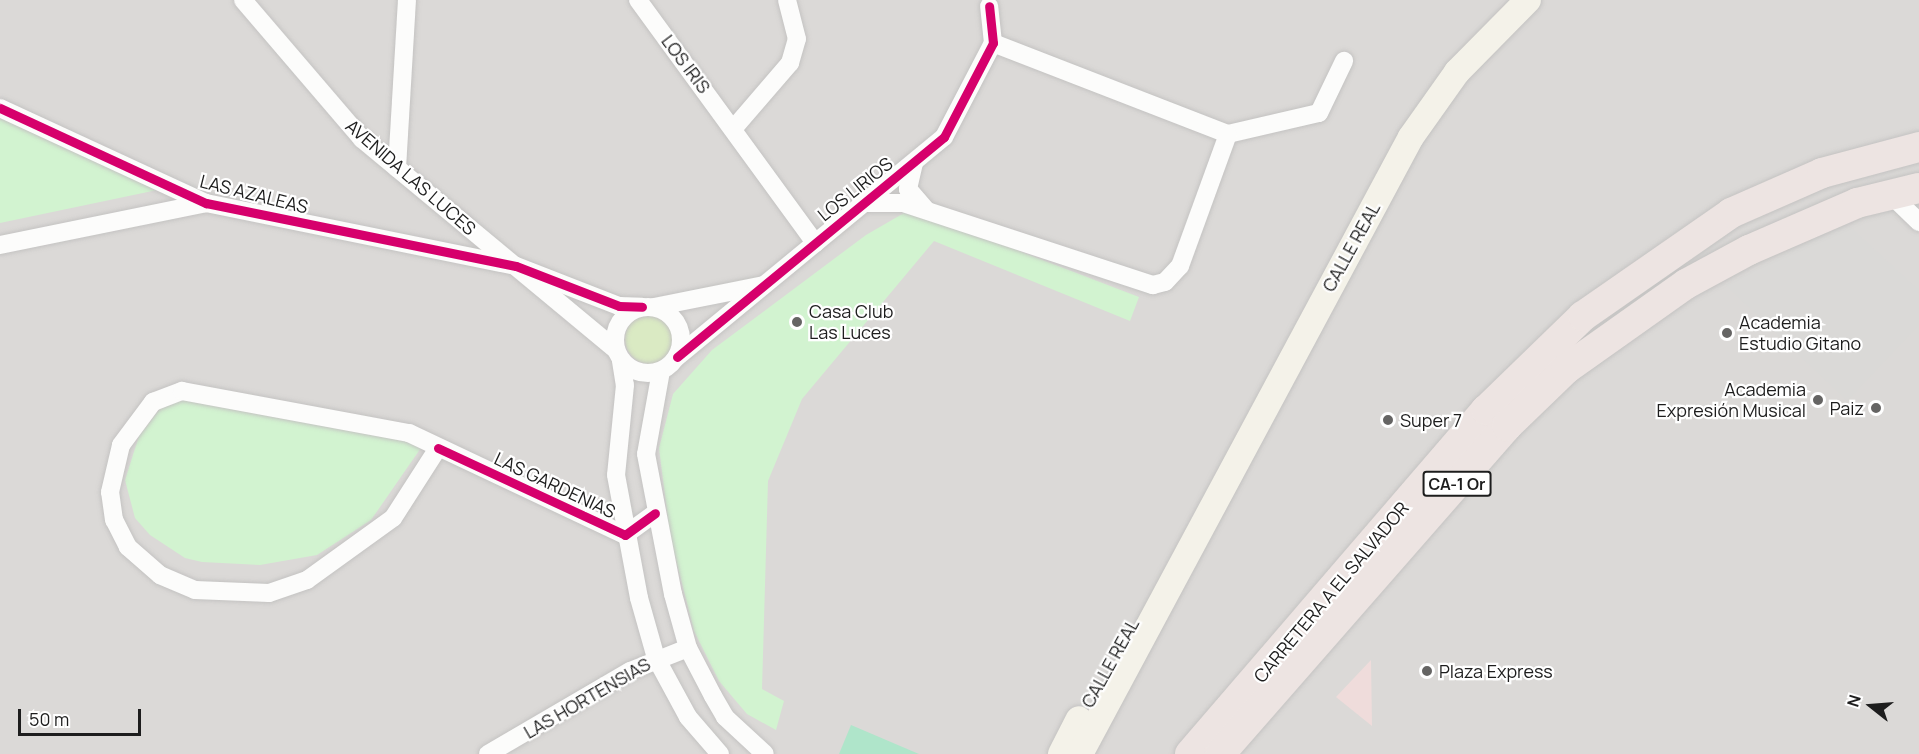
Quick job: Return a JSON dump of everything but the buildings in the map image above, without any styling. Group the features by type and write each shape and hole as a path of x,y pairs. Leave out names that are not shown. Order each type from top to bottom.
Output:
{"highway":[{"name":"CARRETERA A EL SALVADOR","path":"1190,754 1486,410 1583,316 1731,213 1822,173 1919,147"},
{"name":"CARRETERA A EL SALVADOR","path":"1220,754 1297,671 1507,426 1566,369 1686,284 1749,250 1836,211 1905,192"},
{"path":"1171,754 1264,670"},
{"path":"1239,754 1279,708 1297,671"}],"main road":[{"name":"CALLE REAL","path":"1080,754 1186,562 1204,515 1411,137 1457,72 1528,0"},
{"name":"CALLE REAL","path":"1061,754 1172,552 1204,515"},
{"path":"1070,754 1204,515"}],"street":[{"name":"AVENIDA LAS LUCES","path":"243,0 329,104 397,168 516,266 619,356"},
{"path":"397,168 407,0"},
{"name":"LOS IRIS","path":"638,0 734,128 815,243"},
{"path":"734,128 790,63 797,39 787,0"},
{"path":"989,6 993,43 1228,134 1319,113 1344,61"},
{"name":"LOS LIRIOS","path":"677,357 769,284 861,203 914,164 944,137 993,43"},
{"name":"LAS AZALEAS","path":"0,108 206,203 516,266"},
{"name":"LOS LIRIOS","path":"861,203 903,204 1143,284 1165,282 1180,266 1228,134"},
{"path":"914,164 908,189 928,212"},
{"path":"1905,192 1919,222"},
{"name":"LAS AZALEAS","path":"0,245 206,203"},
{"name":"AVENIDA LAS LUCES","path":"516,266 619,306 648,307"},
{"path":"720,754 688,717 656,658 625,536 615,455 625,385 616,328 648,307 769,284"},
{"path":"648,307 678,326 677,357 661,371 646,454 655,513 688,648 725,717 765,754"},
{"path":"619,356 639,372 661,371"},
{"name":"LAS GARDENIAS","path":"438,448 393,518 307,580 269,593 195,590 160,574 128,547 114,520 110,492 122,445 134,421 168,394 182,391 409,433 625,536 655,513"},
{"name":"LAS HORTENSIAS","path":"488,754 656,658 688,648"}],"shaded area":[{"path":"0,0 1919,0 1919,754 0,754"},
{"path":"1846,223 1919,290 1919,325 1847,401 1725,285"},
{"path":"1371,660 1372,726 1336,697"}],"green space":[{"path":"0,116 162,189 0,223"},
{"path":"904,213 941,221 1139,297 1130,321 934,241 802,399 768,481 762,689 784,701 776,730 747,714 719,681 694,631 670,536 659,448 673,394 712,350 866,235"},
{"path":"645,314 655,314 668,321 675,334 675,344 668,357 655,364 645,364 636,360 629,353 625,344 625,334 629,325 636,318"},
{"path":"177,397 410,436 423,445 371,520 317,555 260,565 202,562 185,558 150,535 135,518 125,480 139,436 167,400"},
{"path":"851,725 919,754 839,754"}],"cycle path":[{"path":"677,357 944,137 993,43 989,6"},
{"path":"0,108 206,203 516,266 619,306 642,307"},
{"path":"438,448 625,535 655,513"}],"place":[{"name":"Casa Club Las Luces","path":"797,322"},
{"name":"Academia Estudio Gitano","path":"1727,333"},
{"name":"Academia Expresión Musical","path":"1818,400"},
{"name":"Paiz","path":"1876,408"},
{"name":"Super 7","path":"1388,420"},
{"name":"Plaza Express","path":"1427,671"}]}
